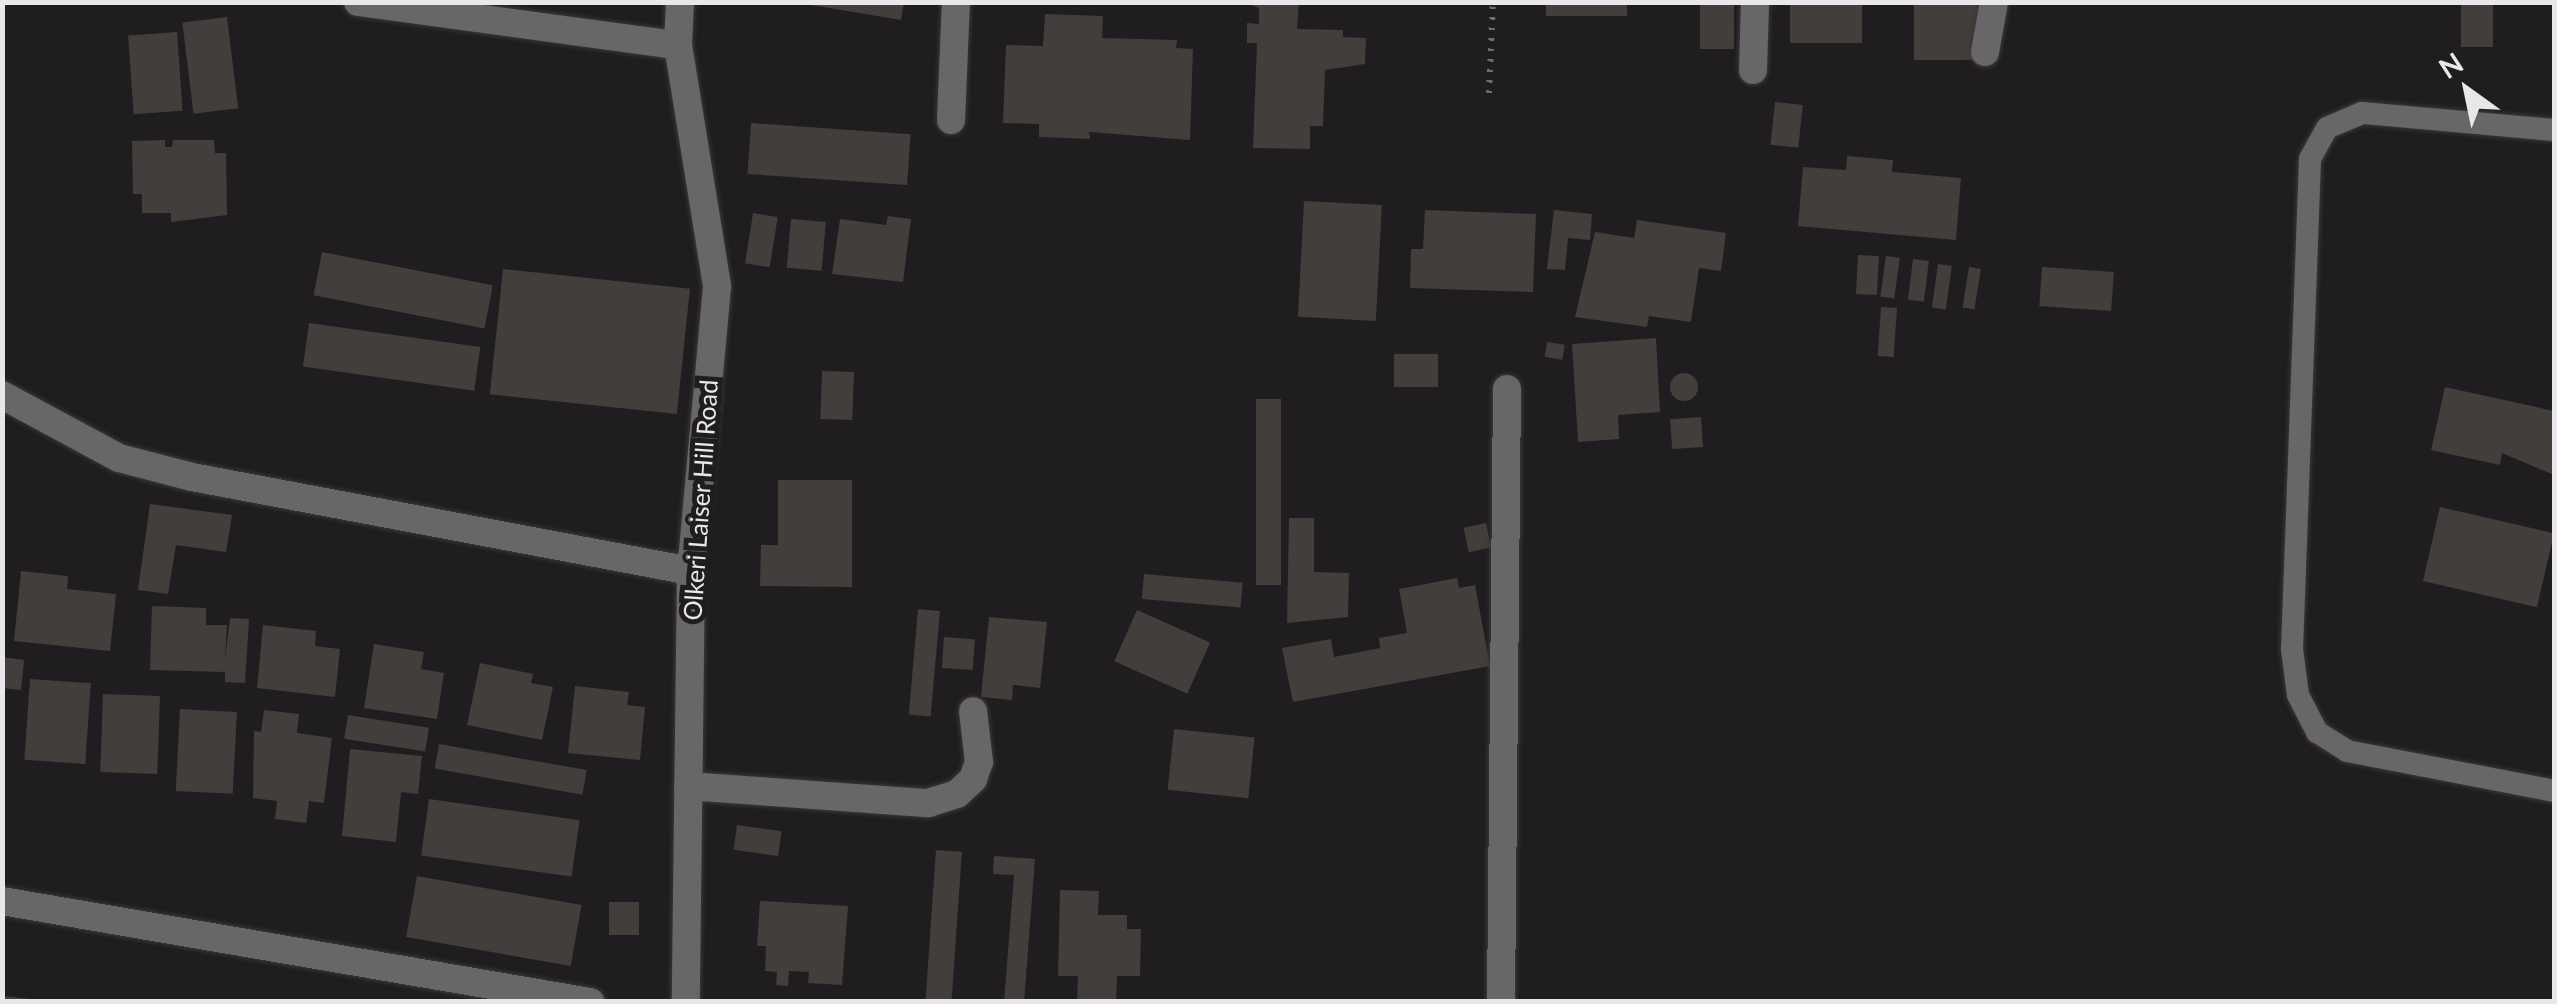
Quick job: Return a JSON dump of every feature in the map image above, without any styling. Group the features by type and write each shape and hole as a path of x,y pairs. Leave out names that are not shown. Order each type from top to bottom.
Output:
{"street":[{"path":"358,2 678,45"},
{"name":"Olkeri Laiser Hill Road","path":"680,2 678,45 717,288 690,571 686,1002"},
{"path":"951,120 956,2"},
{"path":"1754,70 1755,2"},
{"path":"1986,52 1994,2"},
{"path":"1501,1002 1507,388"},
{"path":"2,395 120,458 192,477 690,571"},
{"path":"688,786 928,803 956,794 973,779 979,762 973,711"},
{"path":"2,900 590,1002"}],"lane":[{"path":"2554,130 2362,113 2327,128 2310,158 2292,650 2298,695 2317,732 2347,751 2554,791"}],"path":[{"path":"1489,93 1493,2"}],"building":[{"path":"793,2 904,2 901,20"},
{"path":"1244,2 1299,2 1297,29 1343,30 1343,37 1366,38 1365,64 1325,70 1323,126 1310,126 1310,149 1253,148 1257,43 1247,43 1247,23 1259,24 1259,8"},
{"path":"1546,2 1627,2 1627,16 1546,16"},
{"path":"1700,2 1734,2 1734,49 1700,49"},
{"path":"1790,2 1862,2 1862,43 1790,43"},
{"path":"2461,2 2493,2 2493,47 2461,47"},
{"path":"1914,3 1981,3 1981,60 1914,60"},
{"path":"1045,14 1103,16 1102,38 1177,40 1176,48 1193,49 1190,140 1089,132 1090,139 1039,137 1039,124 1003,123 1006,45 1043,46"},
{"path":"227,17 238,108 194,114 182,22"},
{"path":"177,32 183,111 134,114 128,35"},
{"path":"1775,102 1803,105 1798,148 1771,145"},
{"path":"751,123 911,134 907,185 747,174"},
{"path":"165,140 165,147 172,147 173,140 214,140 215,153 226,153 227,215 171,222 171,213 142,213 142,194 133,194 132,141"},
{"path":"1847,156 1893,160 1892,172 1961,178 1956,240 1798,226 1803,167 1846,170"},
{"path":"1304,201 1382,205 1376,321 1298,317"},
{"path":"1425,210 1536,214 1533,292 1410,288 1411,249 1423,249"},
{"path":"1554,210 1592,214 1590,240 1568,238 1565,270 1547,269"},
{"path":"753,213 778,217 770,267 745,263"},
{"path":"888,216 911,219 903,282 832,274 840,219 886,225"},
{"path":"791,219 826,222 822,271 787,268"},
{"path":"1637,220 1726,233 1721,271 1699,268 1691,322 1649,316 1647,327 1575,317 1595,232 1634,238"},
{"path":"322,252 493,285 484,328 314,295"},
{"path":"1858,255 1879,256 1877,295 1856,294"},
{"path":"1886,256 1900,258 1894,299 1880,297"},
{"path":"1913,259 1929,261 1924,302 1908,300"},
{"path":"1938,264 1952,266 1946,310 1932,308"},
{"path":"1969,267 1981,269 1974,309 1963,307"},
{"path":"2042,267 2114,272 2111,311 2039,306"},
{"path":"503,269 690,289 677,414 490,394"},
{"path":"1881,307 1897,308 1894,357 1878,356"},
{"path":"309,323 480,347 474,391 303,367"},
{"path":"1656,338 1660,412 1618,415 1619,439 1578,442 1572,344"},
{"path":"1547,342 1565,345 1562,360 1545,357"},
{"path":"1394,354 1438,354 1438,387 1394,387"},
{"path":"822,371 854,372 852,420 820,419"},
{"path":"1684,373 1694,377 1698,387 1694,397 1684,401 1674,397 1670,387 1674,377"},
{"path":"2445,387 2554,411 2554,475 2502,453 2500,465 2431,450"},
{"path":"1256,399 1281,399 1281,585 1256,585"},
{"path":"1701,417 1703,447 1672,449 1670,419"},
{"path":"778,480 852,480 852,587 760,586 761,545 778,545"},
{"path":"150,504 232,515 226,552 176,545 168,594 138,590"},
{"path":"2440,507 2554,533 2537,607 2423,581"},
{"path":"1289,518 1314,518 1314,572 1349,573 1348,617 1287,623"},
{"path":"1486,523 1491,547 1469,552 1464,528"},
{"path":"21,571 68,576 67,589 116,594 110,651 14,641"},
{"path":"1144,574 1243,583 1240,608 1142,599"},
{"path":"1457,578 1459,588 1475,585 1490,666 1293,702 1282,648 1331,639 1334,657 1380,648 1379,638 1407,633 1399,589"},
{"path":"152,606 206,608 206,625 227,625 225,659 230,618 249,619 245,683 225,682 225,672 150,670"},
{"path":"918,609 940,611 931,717 909,715"},
{"path":"1137,610 1210,643 1187,694 1114,661"},
{"path":"989,617 1047,622 1040,688 1013,685 1012,700 981,697"},
{"path":"263,625 316,631 315,646 340,649 335,697 257,688"},
{"path":"944,637 975,639 973,670 942,668"},
{"path":"374,644 424,652 421,669 444,673 437,719 364,708"},
{"path":"2,657 24,660 21,690 2,688"},
{"path":"480,663 533,674 531,683 553,687 542,740 467,725"},
{"path":"30,679 91,683 85,764 24,760"},
{"path":"575,686 629,692 627,705 645,707 640,760 568,753"},
{"path":"103,694 160,696 157,774 100,772"},
{"path":"180,709 237,712 233,794 176,791"},
{"path":"264,710 299,714 297,733 332,738 324,803 309,801 306,823 275,819 277,801 253,798 254,731 261,732"},
{"path":"348,715 429,728 425,752 344,739"},
{"path":"1174,729 1255,737 1248,798 1168,790"},
{"path":"439,744 587,770 582,795 435,769"},
{"path":"350,749 422,756 418,794 401,792 396,842 342,836"},
{"path":"429,799 580,820 572,877 421,855"},
{"path":"737,825 782,831 778,856 734,850"},
{"path":"936,850 962,852 951,1002 925,1002"},
{"path":"994,856 1035,859 1024,1002 1004,1002 1014,875 993,874"},
{"path":"417,876 581,905 571,966 406,937"},
{"path":"1060,890 1099,891 1098,915 1127,915 1127,929 1141,929 1140,976 1117,976 1116,1002 1077,1002 1078,976 1058,976"},
{"path":"760,901 848,906 842,985 808,983 809,972 789,971 788,986 776,985 777,972 765,971 766,946 757,946"},
{"path":"609,902 639,902 639,935 609,935"},
{"path":"2,996 32,999 32,1002 2,1002"}]}
